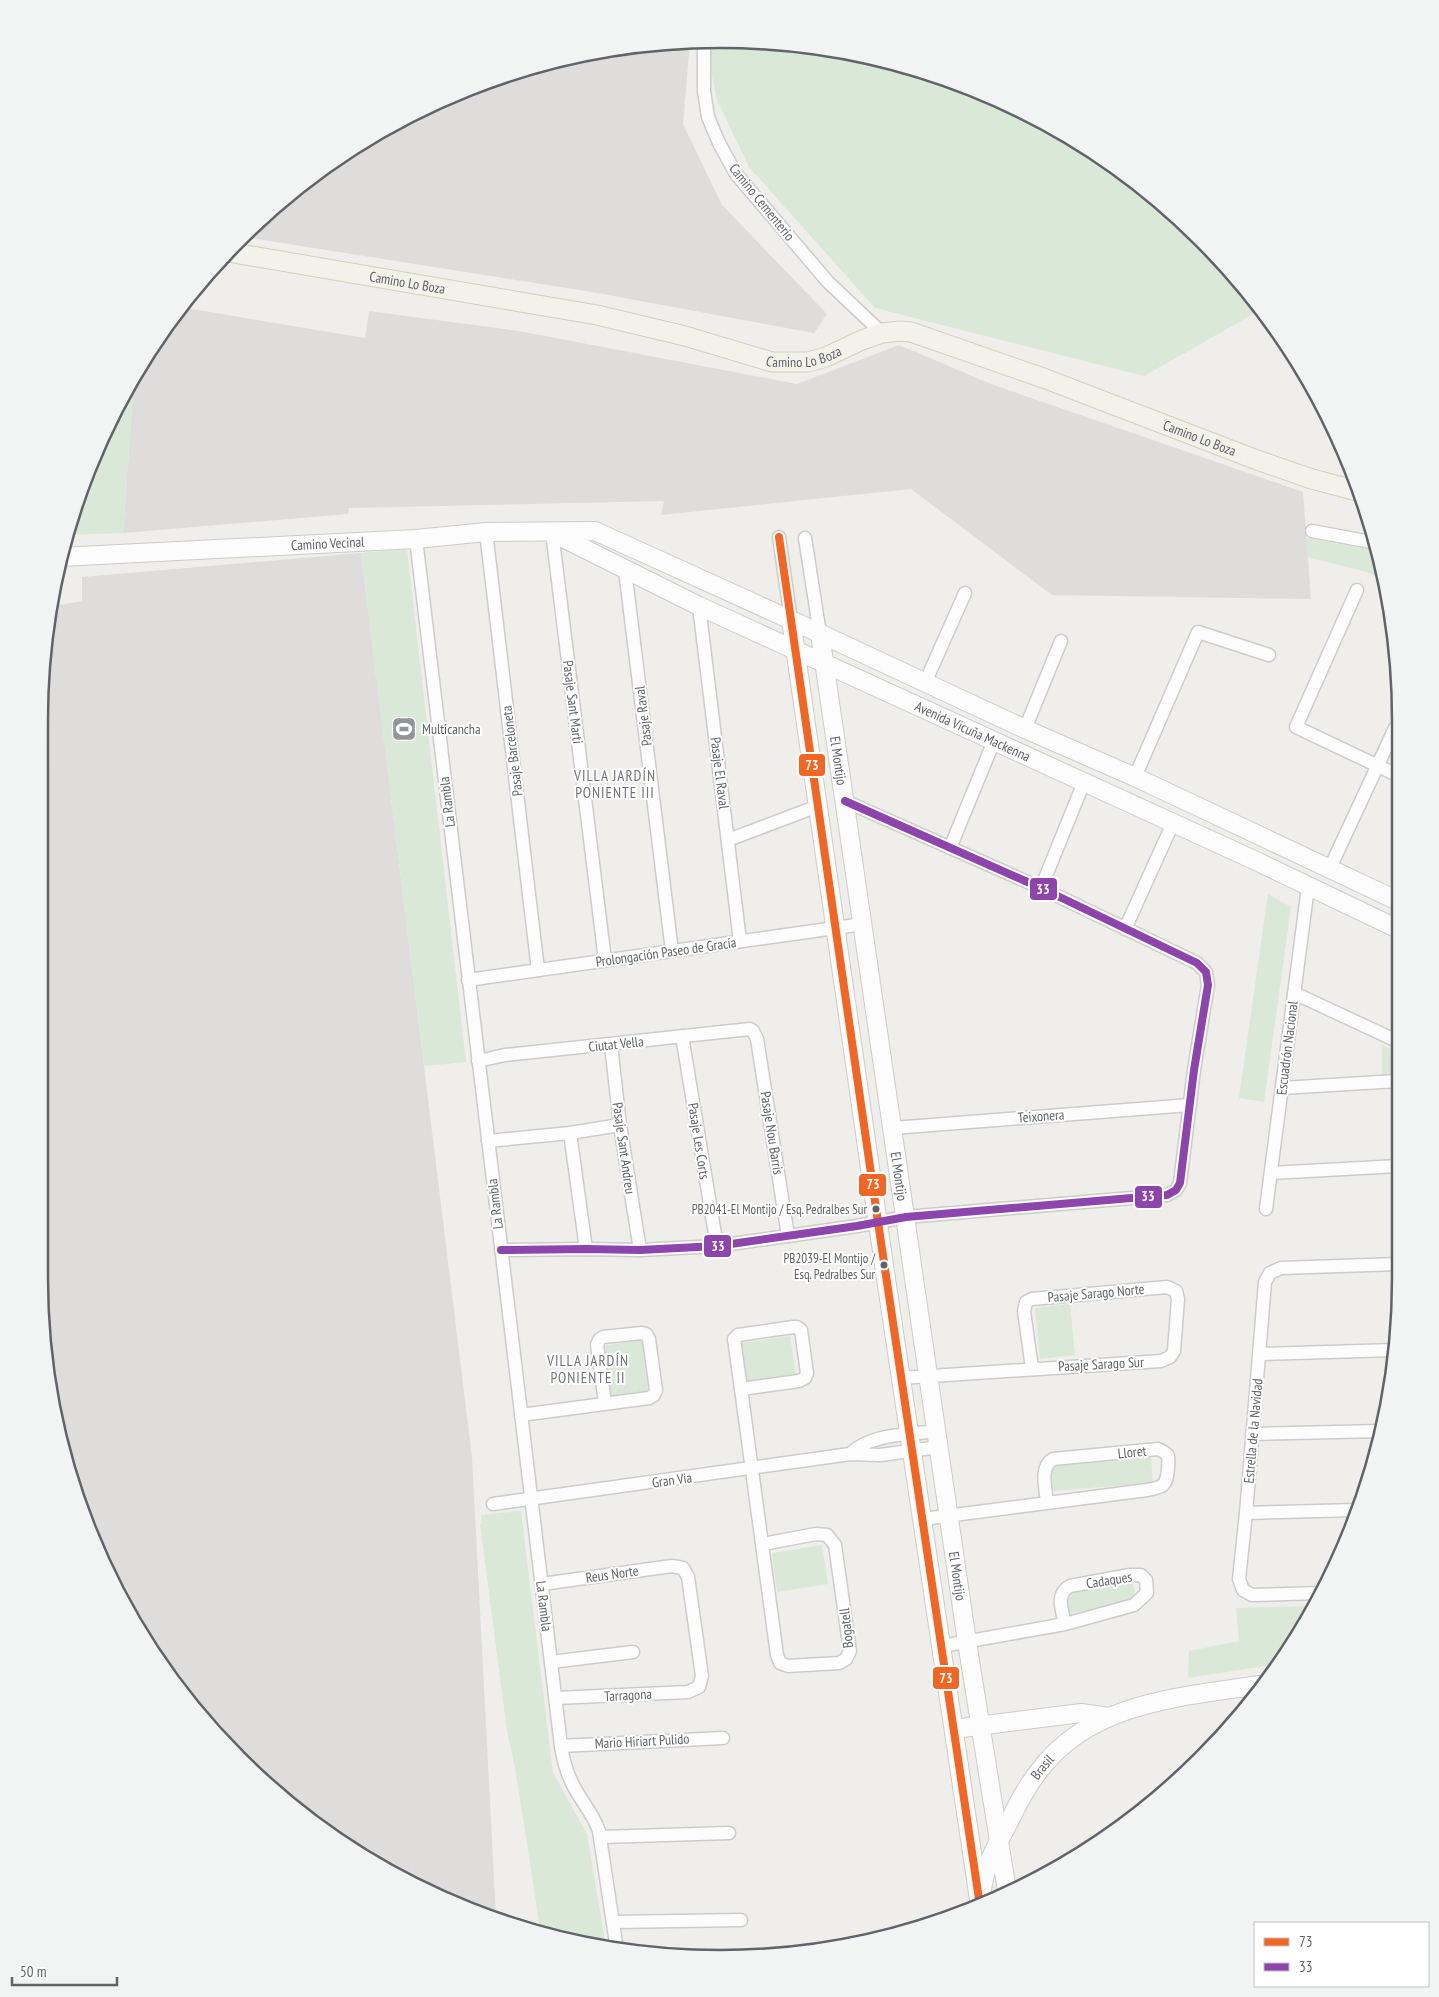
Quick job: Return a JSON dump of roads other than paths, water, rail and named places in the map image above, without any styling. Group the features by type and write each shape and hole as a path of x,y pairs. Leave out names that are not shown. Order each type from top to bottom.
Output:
{"main road":[{"name":"Camino Lo Boza","path":"235,253 597,315 685,336 772,362 798,363 817,360 862,340 882,334 900,331 923,335 1101,399 1257,460 1312,479 1351,489"}],"street":[{"name":"Camino Cementerio","path":"704,48 704,91 708,117 719,143 736,174 828,282 882,334"},
{"name":"Camino Vecinal","path":"68,556 416,539 486,532 595,531"},
{"name":"Avenida Vicuña Mackenna","path":"595,531 1025,729 1136,777 1392,898"},
{"path":"1312,531 1368,541"},
{"name":"Pasaje Barceloneta","path":"486,532 538,970"},
{"name":"Avenida Vicuña Mackenna","path":"552,532 699,606 1254,860 1392,926"},
{"name":"Pasaje Sant Marti","path":"552,532 605,960"},
{"name":"El Montijo","path":"779,538 901,1378 980,1897"},
{"name":"El Montijo","path":"805,538 846,801 967,1642 1007,1885"},
{"name":"La Rambla","path":"416,539 561,1746 573,1785 594,1817 600,1837 616,1941"},
{"name":"Pasaje Raval","path":"625,570 672,951"},
{"path":"1357,590 1296,727 1392,772"},
{"path":"925,683 965,592"},
{"name":"Pasaje El Raval","path":"699,606 740,941"},
{"path":"1126,801 1198,632 1269,655"},
{"path":"1025,729 1061,641"},
{"path":"1330,868 1392,735"},
{"path":"950,848 994,741"},
{"path":"1041,888 1084,782"},
{"path":"501,1250 586,1248 640,1250 716,1246 906,1217 1167,1195 1176,1190 1180,1182 1208,985 1206,972 1197,963 1041,888 846,801"},
{"path":"728,840 818,806"},
{"path":"1125,929 1172,823"},
{"path":"1254,860 1264,837"},
{"name":"Escuadrón Nacional","path":"1266,1210 1308,887"},
{"name":"Prolongación Paseo de Gracía","path":"468,980 863,924"},
{"path":"1294,993 1392,1039"},
{"name":"Ciutat Vella","path":"478,1061 505,1055 611,1045 746,1028 753,1031"},
{"name":"Pasaje Nou Barris","path":"753,1031 757,1039 788,1236"},
{"name":"Pasaje Les Corts","path":"682,1036 716,1246"},
{"name":"Pasaje Sant Andreu","path":"611,1045 620,1125 640,1250"},
{"path":"1282,1088 1392,1081"},
{"name":"Teixonera","path":"893,1128 1190,1105"},
{"path":"488,1141 570,1133 620,1125"},
{"path":"570,1133 586,1248"},
{"path":"1271,1173 1392,1166"},
{"name":"Estrella de la Navidad","path":"1312,1593 1252,1595 1243,1590 1239,1578 1266,1282 1270,1273 1281,1268 1392,1264"},
{"name":"Pasaje Sarago Norte","path":"1032,1368 1024,1311 1026,1302 1032,1299 1167,1287 1176,1291 1178,1299 1174,1351 1170,1357"},
{"name":"Bogatell","path":"741,1389 799,1381 805,1378 807,1373 801,1330 797,1327 738,1335 734,1339 741,1389 753,1469 763,1544 780,1663 788,1666 839,1663 846,1659 850,1651 835,1545 827,1535 816,1534 763,1544"},
{"path":"521,1415 650,1398 656,1390 649,1339 646,1334 603,1337 599,1340 597,1345 605,1403"},
{"path":"1260,1354 1387,1350"},
{"name":"Pasaje Sarago Sur","path":"901,1378 1161,1361 1170,1357"},
{"path":"1252,1434 1374,1430"},
{"name":"Gran Via","path":"493,1504 850,1454 857,1447 871,1441 911,1443 938,1439"},
{"name":"Lloret","path":"923,1519 949,1516 1147,1490 1162,1486 1166,1480 1168,1456 1158,1449 1054,1459 1048,1462 1044,1470 1047,1503"},
{"path":"1246,1513 1350,1510"},
{"name":"Reus Norte","path":"542,1584 672,1566 683,1568 688,1577 702,1676 699,1687"},
{"name":"Cadaques","path":"942,1646 1065,1624 1134,1605 1147,1593 1146,1580 1141,1575 1130,1575 1070,1586 1063,1590 1060,1595 1065,1624"},
{"path":"551,1662 633,1652"},
{"name":"Brasil","path":"1000,1842 1028,1786 1048,1760 1081,1733 1110,1717 1158,1701 1254,1686"},
{"name":"Tarragona","path":"556,1698 688,1692 699,1687"},
{"name":"Brasil","path":"954,1729 1081,1713 1110,1717"},
{"name":"Mario Hiriart Pulido","path":"561,1746 724,1738"},
{"path":"600,1837 729,1832"},
{"name":"El Montijo","path":"982,1896 984,1876 988,1864 1000,1842"},
{"path":"613,1922 741,1920"}],"place":[{"name":"Multicancha","path":"404,729"},
{"name":"PB2041-El Montijo / Esq. Pedralbes Sur","path":"876,1209"},
{"name":"PB2039-El Montijo / Esq. Pedralbes Sur","path":"884,1265"}],"district":[{"name":"VILLA JARDÍN PONIENTE III","path":"615,784"},
{"name":"VILLA JARDÍN PONIENTE II","path":"588,1368"}]}
